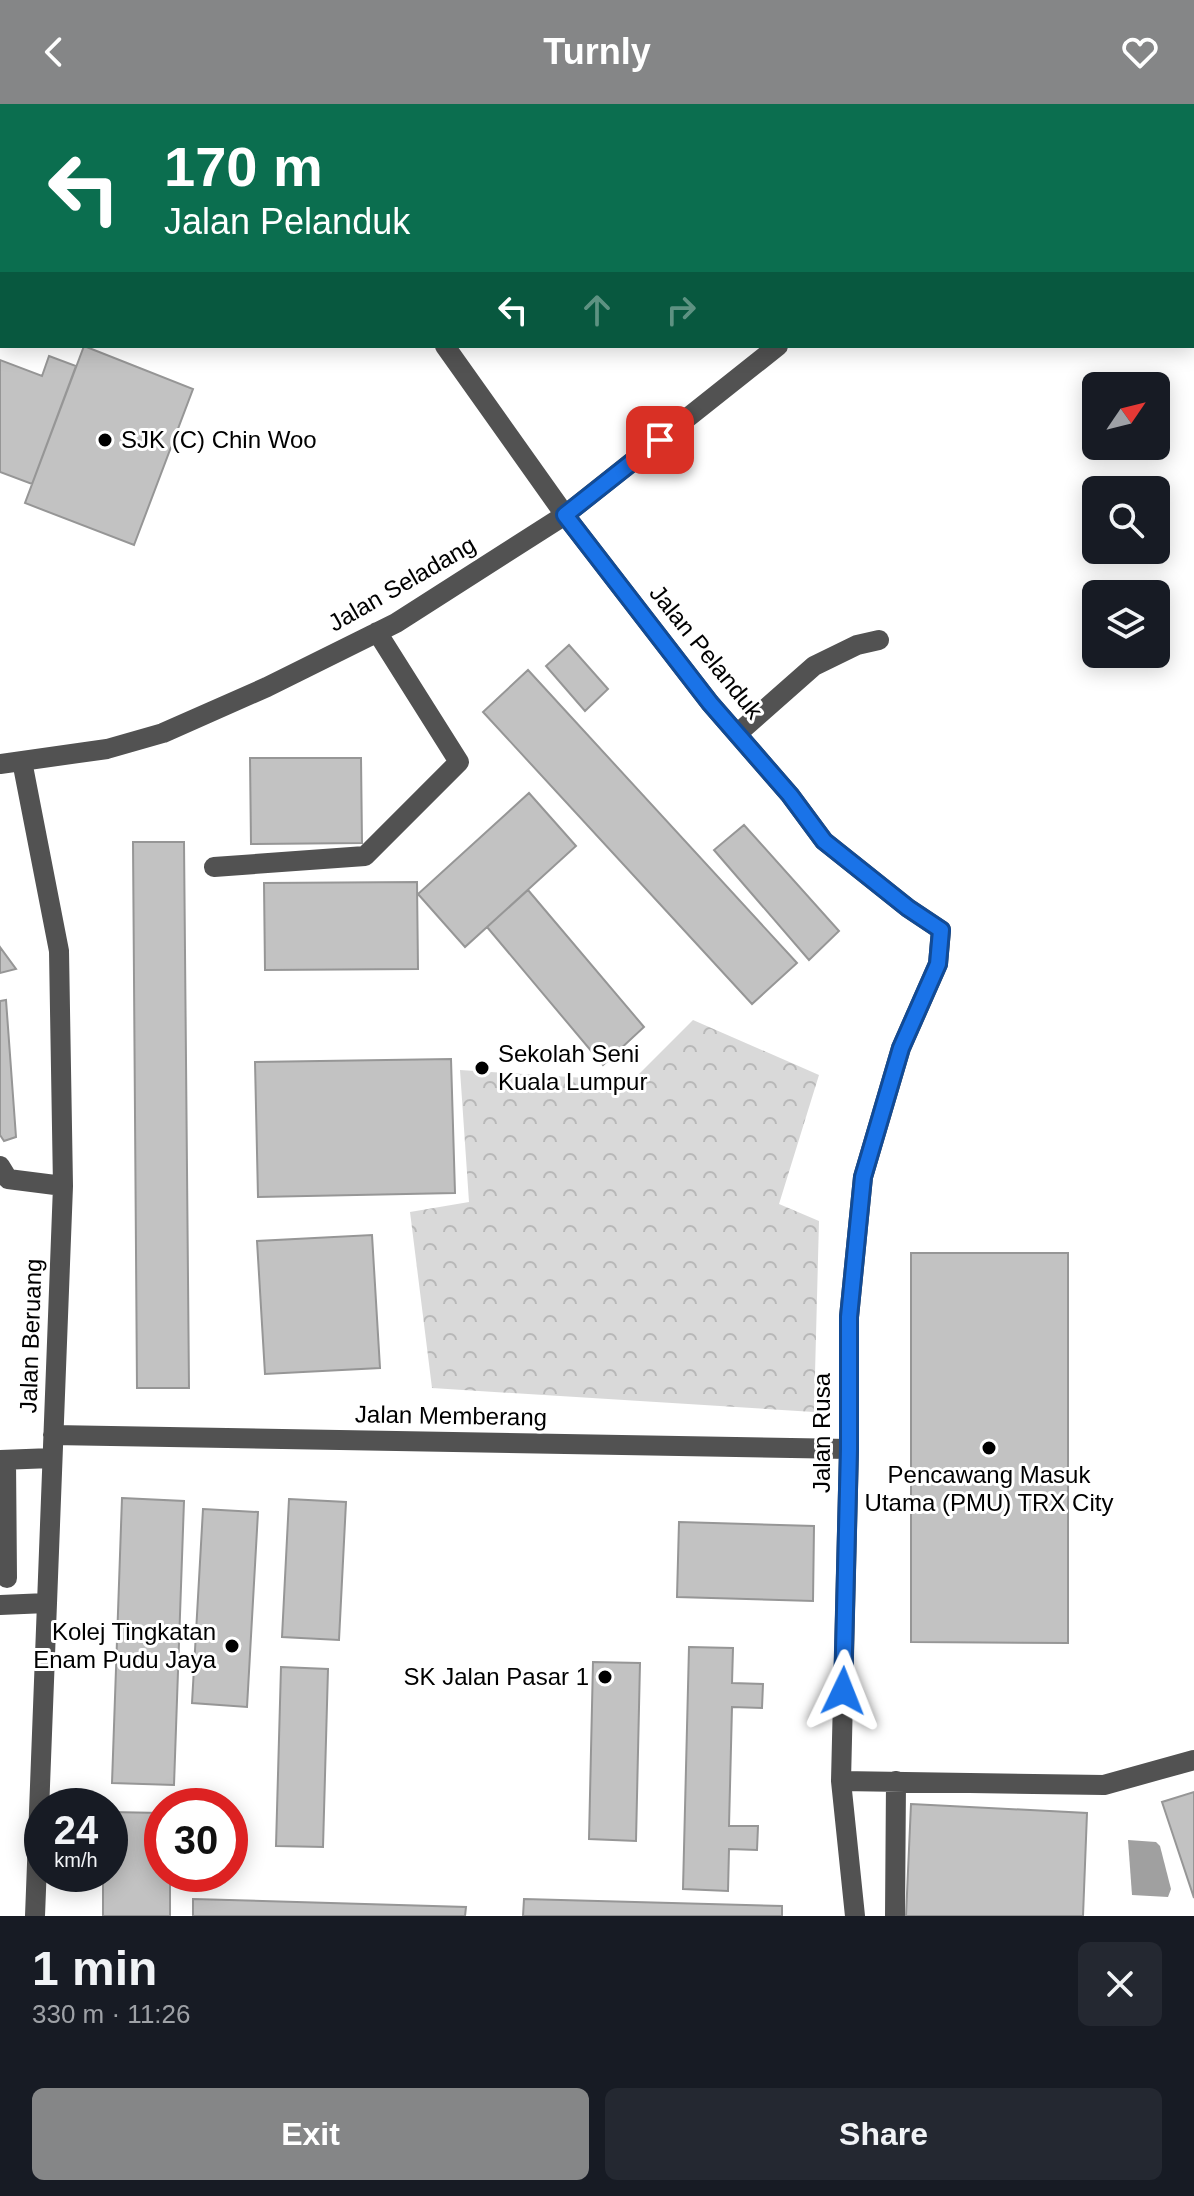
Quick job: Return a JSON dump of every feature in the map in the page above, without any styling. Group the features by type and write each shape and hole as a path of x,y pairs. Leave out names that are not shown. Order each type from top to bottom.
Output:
{"street":[{"name":"Jalan Pelanduk","path":"446,348 565,515 824,841 908,908 941,930 938,964"},
{"name":"Jalan Seladang","path":"0,764 107,749 163,733 267,687 396,623 565,515 775,348"},
{"path":"214,867 365,856 459,762 377,632"},
{"path":"737,734 814,666 857,645 879,640"},
{"name":"Jalan Beruang","path":"22,761 59,951 63,1186 35,1916"},
{"name":"Jalan Rusa","path":"855,1916 841,1781 849,1317 863,1177 901,1048 938,964"},
{"path":"3,1177 63,1186"},
{"name":"Jalan Memberang","path":"53,1435 849,1449"},
{"path":"7,1578 3,1460 52,1458"},
{"path":"0,1605 47,1603"},
{"path":"841,1781 1104,1785 1194,1760"},
{"path":"895,1916 896,1781"}],"green space":[{"path":"693,1020 819,1075 779,1204 819,1221 814,1412 432,1388 410,1212 469,1202 460,1070 632,1081"}],"shaded area":[{"path":"1128,1840 1156,1842 1160,1846 1171,1889 1168,1897 1132,1895"}],"building":[{"path":"83,348 193,389 134,545 25,503"},
{"path":"49,356 76,366 32,484 0,472 0,360 42,376"},
{"path":"569,645 608,689 585,711 546,666"},
{"path":"528,670 797,963 752,1004 483,712"},
{"path":"250,758 361,758 362,843 251,844"},
{"path":"529,793 576,846 465,947 418,894"},
{"path":"744,825 839,931 809,960 714,850"},
{"path":"133,842 184,842 189,1388 137,1388"},
{"path":"417,882 418,969 265,970 264,883"},
{"path":"528,890 644,1027 603,1065 487,927"},
{"path":"0,947 16,969 0,973"},
{"path":"6,1000 16,1137 4,1141 0,1135 0,1001"},
{"path":"451,1059 455,1193 258,1197 255,1062"},
{"path":"372,1235 380,1368 265,1374 257,1241"},
{"name":"Pencawang Masuk Utama (PMU) TRX City","path":"911,1253 1068,1253 1068,1643 911,1642"},
{"path":"122,1498 184,1501 174,1785 112,1783"},
{"path":"289,1499 346,1502 339,1640 282,1637"},
{"path":"203,1509 258,1512 247,1707 192,1703"},
{"path":"679,1522 814,1526 813,1601 677,1597"},
{"path":"689,1647 733,1648 732,1683 763,1684 762,1708 732,1707 729,1826 758,1826 757,1850 729,1849 728,1891 683,1889"},
{"path":"593,1662 640,1663 636,1841 589,1839"},
{"path":"281,1667 328,1669 323,1847 276,1846"},
{"path":"1194,1792 1194,1898 1162,1802"},
{"path":"911,1804 1087,1813 1083,1916 906,1916"},
{"path":"128,1812 144,1813 144,1892 170,1892 170,1916 103,1916 103,1892 128,1892"},
{"path":"193,1899 466,1907 465,1916 193,1916"},
{"path":"524,1899 782,1906 782,1916 523,1916"}],"place":[{"name":"SJK (C) Chin Woo","path":"105,440"},
{"name":"Sekolah Seni Kuala Lumpur","path":"482,1068"},
{"name":"Pencawang Masuk Utama (PMU) TRX City","path":"989,1448"},
{"name":"Kolej Tingkatan Enam Pudu Jaya","path":"232,1646"},
{"name":"SK Jalan Pasar 1","path":"605,1677"}],"route":[{"path":"660,440 565,515 710,703 790,795 824,841 908,908 941,930 938,964 901,1048 863,1177 849,1317 843,1691"}]}
